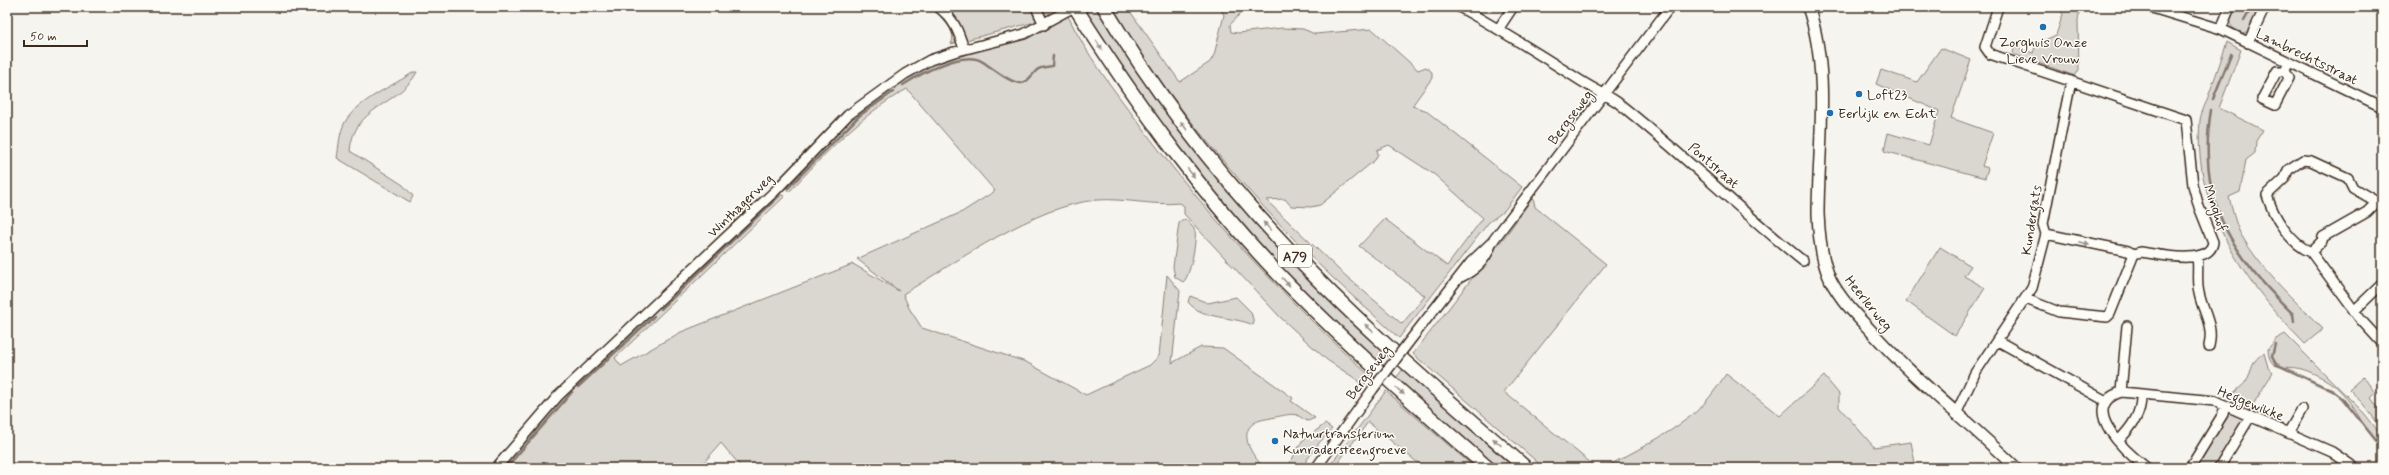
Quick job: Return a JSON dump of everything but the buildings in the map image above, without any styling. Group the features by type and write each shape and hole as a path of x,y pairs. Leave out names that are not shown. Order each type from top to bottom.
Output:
{"highway":[{"name":"A79","path":"1104,7 1174,111 1214,165 1281,241 1387,345 1526,468"},
{"name":"A79","path":"1076,9 1132,93 1182,162 1262,256 1295,291 1377,371 1488,468"}],"main road":[{"name":"Heerlerweg","path":"1808,7 1817,37 1819,63 1819,226 1827,272 1842,297 1896,359 2016,468"}],"street":[{"path":"938,7 950,16 955,23 964,49"},
{"path":"1036,7 1044,25"},
{"name":"Pontstraat","path":"1459,7 1499,28 1603,96 1615,101 1694,165 1769,234 1803,261"},
{"path":"1499,28 1513,7"},
{"name":"Bergseweg","path":"1316,468 1408,343 1461,278 1471,262 1492,242 1670,7"},
{"path":"1998,7 1985,47 1986,51 1990,54 2071,82"},
{"name":"Lambrechtsstraat","path":"2149,7 2221,29 2248,43 2286,67 2382,107"},
{"path":"2221,29 2230,7"},
{"path":"2248,43 2265,7"},
{"name":"Winthagerweg","path":"496,468 558,396 776,190 848,115 914,68 938,57 964,49 1012,38 1044,25 1076,9"},
{"name":"Kundergats","path":"1956,414 1975,373 1998,341 2032,288 2046,234 2043,224 2071,82"},
{"name":"Minghof","path":"2071,82 2186,120 2193,185 2199,207 2213,242 2209,251 2197,256"},
{"path":"2311,252 2322,242 2323,237 2367,212 2379,202 2353,188 2348,178 2311,161 2303,160 2296,162 2288,170 2285,178 2268,195 2270,205 2290,236 2302,248 2311,252 2354,310 2382,343"},
{"path":"2046,234 2128,251 2134,254 2141,252 2184,258 2197,256 2198,292 2210,321 2212,336 2209,346"},
{"path":"2026,299 2064,313 2107,318 2110,314 2134,254"},
{"path":"2354,310 2382,284"},
{"path":"2127,326 2121,392 2106,401 2103,406 2103,418 2119,440 2147,468"},
{"path":"1998,341 2106,401"},
{"name":"Heggewikke","path":"2121,392 2215,401 2332,452 2355,468"},
{"path":"2119,440 2130,429 2137,416 2141,394"},
{"path":"2190,468 2223,414 2225,405"},
{"path":"2288,433 2302,409"},
{"path":"2219,468 2250,417"}],"shaded area":[{"path":"971,7 1065,8 1035,22 951,44 951,31 938,14"},
{"path":"1080,7 1097,7 1160,100 1228,190 1303,274 1386,354 1380,363 1257,242 1189,164 1146,107"},
{"path":"1111,7 1127,7 1180,82 1210,62 1214,55 1224,15 1220,7 1246,7 1230,25 1231,32 1238,33 1282,28 1303,29 1315,34 1372,29 1418,70 1426,67 1432,72 1432,78 1412,106 1425,110 1522,187 1504,211 1489,222 1399,338 1315,261 1264,208 1194,125 1130,37","holes":["1389,145 1435,175 1483,218 1447,266 1385,219 1359,246 1425,296 1402,324 1339,270 1266,200 1285,199 1291,206 1311,207 1320,205 1375,160 1378,154 1377,150"]},
{"path":"2057,7 2080,7 2078,20 2079,70 2075,76 2013,54 2014,47 2033,53 2036,44 2056,35 2063,14"},
{"path":"2236,7 2261,7 2249,31 2243,33 2234,29 2229,23"},
{"path":"1068,16 1091,58 1191,190 1278,287 1371,377 1362,387 1356,379 1327,360 1280,317 1184,214 1184,206 1180,203 1160,204 1118,200 1097,200 1073,204 1048,212 997,237 903,294 909,308 922,328 1026,362 1086,395 1150,365 1159,356 1167,275 1180,291 1172,363 1201,347 1223,348 1293,398 1291,401 1315,418 1308,421 1292,414 1259,421 1254,423 1249,428 1247,440 1249,447 1252,453 1266,468 742,468 721,443 699,468 498,468 560,398 778,194 785,196 615,358 621,366 681,332 853,264 899,291 857,259 962,212 995,191 907,89 890,99 844,136 789,192 784,186 846,121 923,66 939,60 1027,37"},
{"path":"2227,42 2241,50 2219,108 2263,130 2256,141 2255,153 2246,160 2240,192 2229,197 2231,206 2240,233 2257,259 2278,284 2323,329 2305,344 2283,321 2263,296 2227,243 2214,214 2205,184 2200,153 2200,120"},
{"path":"1941,48 1971,60 1951,118 1993,133 1982,166 1988,168 1985,178 1884,151 1888,133 1929,145 1939,111 1876,84 1881,70 1917,82"},
{"path":"414,72 417,72 409,83 368,115 359,124 353,136 350,151 403,185 413,196 410,202 337,158 342,131 345,122 351,114 376,94"},
{"path":"1533,197 1535,207 1606,264 1504,392 1597,468 1544,468 1413,354 1509,231"},
{"path":"1185,219 1194,229 1195,236 1194,250 1188,274 1183,282 1175,277 1173,267 1179,223"},
{"path":"1940,247 1971,266 1964,276 1985,288 1955,336 1906,301"},
{"path":"1190,296 1208,303 1236,297 1251,312 1254,323 1253,325 1201,312 1188,302"},
{"path":"2285,334 2364,413 2382,436 2382,448 2337,387 2308,371 2277,366 2271,361 2268,349 2276,339"},
{"path":"2264,353 2268,367 2273,372 2251,408 2229,399 2244,383 2254,362"},
{"path":"1403,369 1517,468 1499,468 1396,378"},
{"path":"1726,374 1780,416 1824,376 1839,394 1839,407 1874,447 1911,442 1916,468 1604,468 1681,424 1706,402"},
{"path":"2363,377 2376,393 2371,398 2382,413 2382,429 2363,404 2349,389"},
{"path":"1386,391 1475,468 1424,468 1368,422 1334,468 1328,468"},
{"path":"2228,412 2244,419 2214,468 2193,468"},
{"path":"1325,424 1332,429 1319,443 1301,468 1284,468 1290,463 1302,441"}],"waterway":[{"path":"2244,21 2252,7"},
{"path":"2213,99 2231,54"},
{"path":"903,85 942,64 965,59 975,59 983,62 1011,81 1023,83 1038,69 1052,66 1053,56"},
{"path":"788,188 859,116 893,92"},
{"path":"2211,110 2208,142 2209,172 2214,198 2223,223 2236,247 2252,269 2293,314 2294,322"},
{"path":"661,309 779,196"},
{"path":"578,387 654,316"},
{"path":"2275,344 2272,357 2276,364 2333,391 2342,398 2382,448"},
{"path":"506,468 572,392"}],"place":[{"name":"Zorghuis Onze Lieve Vrouw","path":"2043,27"},
{"name":"Loft23","path":"1859,94"},
{"name":"Eerlijk en Echt","path":"1830,113"},
{"name":"Natuurtransferium Kunradersteengroeve","path":"1275,441"}]}
